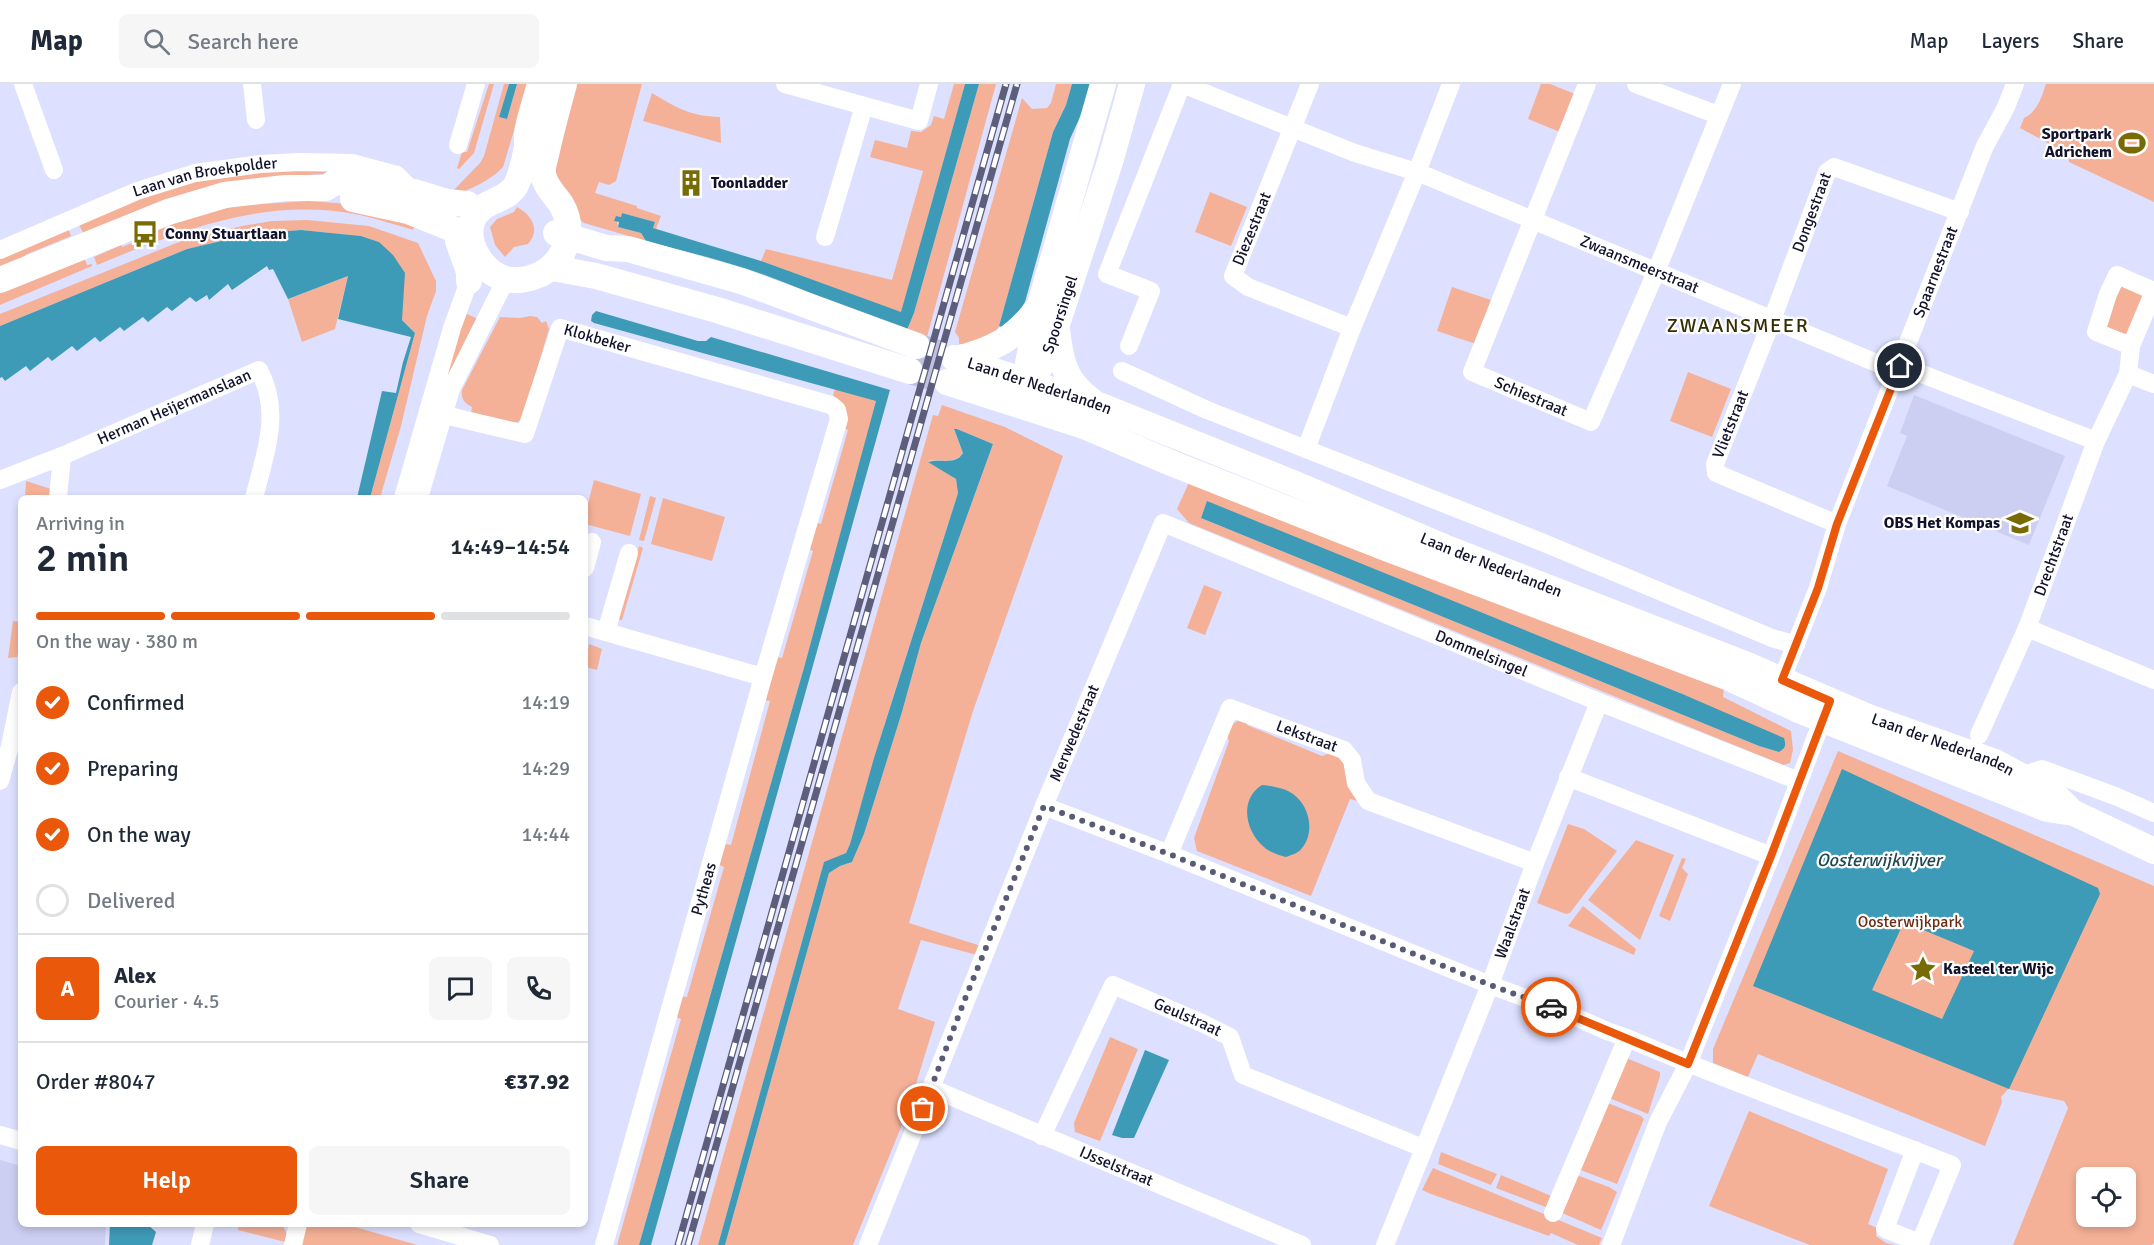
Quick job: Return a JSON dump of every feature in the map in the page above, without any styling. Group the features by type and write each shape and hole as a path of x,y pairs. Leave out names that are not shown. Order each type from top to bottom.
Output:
{"main road":[{"path":"469,281 465,259 459,246 477,212 486,205 507,196 527,148 527,130 540,84"},
{"path":"564,84 542,171 545,181 560,202 564,231 564,252 552,268 522,280 506,279 486,267 464,233 467,204 487,188 523,186 541,197 554,220 564,231 606,248 628,249 741,281 917,346"},
{"name":"Spoorsingel","path":"1029,383 1028,363 1039,308 1103,84"},
{"name":"Spoorsingel","path":"1029,383 1046,358 1057,329 1132,84"},
{"name":"Laan van Broekpolder","path":"0,280 168,212 198,202 254,191 326,188 335,182 375,185 414,192 447,202 467,204"},
{"name":"Laan van Broekpolder","path":"326,188 336,195 408,211 464,233"},
{"path":"506,279 515,268 543,258 564,231"},
{"path":"552,268 596,276 684,301 910,371"},
{"path":"953,366 1001,343 1022,328 1039,308"},
{"path":"1057,329 1060,357 1067,376 1078,391 1099,405"},
{"name":"Laan der Nederlanden","path":"953,366 1029,383 1099,405 1293,483 1826,710 1995,762 2021,788 2054,794 2074,813 2154,850"},
{"name":"Laan der Nederlanden","path":"953,366 987,394 1084,426 1383,548 1727,677 1778,689"},
{"path":"987,394 1013,391 1029,383 1042,400 1084,426"}],"street":[{"path":"23,84 54,170"},
{"path":"252,84 256,120"},
{"path":"458,145 476,84"},
{"path":"785,84 919,121 929,84"},
{"path":"1129,346 1151,291 1107,274 1182,84"},
{"name":"Zwaansmeerstraat","path":"1182,84 1355,153 1417,172 1879,364 1900,366 2096,441"},
{"path":"1293,128 1311,84"},
{"path":"1306,449 1450,84"},
{"path":"1532,219 1587,84"},
{"path":"1636,84 1718,115"},
{"path":"1656,272 1732,84"},
{"name":"Spaarnestraat","path":"1778,689 1818,588 1837,524 1984,148 2015,84"},
{"path":"825,237 864,106"},
{"name":"Diezestraat","path":"1293,128 1233,276 1248,288 1352,328"},
{"name":"Laan van Broekpolder","path":"0,250 137,191 195,173 260,164 352,163 397,175 414,192"},
{"name":"Dongestraat","path":"1772,320 1827,172 1834,166 1960,212"},
{"name":"Schiestraat","path":"1532,219 1472,372 1591,422 1656,272"},
{"path":"2131,346 2096,332 2108,294 2117,276 2154,291"},
{"path":"404,495 435,413 451,389 506,279"},
{"path":"420,495 452,328 469,281"},
{"name":"Drechtstraat","path":"1979,735 2027,628 2096,441 2128,374 2131,346 2154,291"},
{"name":"Vlietstraat","path":"1772,320 1715,464 1716,473 1837,524"},
{"name":"Klokbeker","path":"435,413 525,434 560,328 831,405 837,410"},
{"name":"Herman Heijermanslaan","path":"0,480 62,456 259,370 267,384 272,426 255,495"},
{"path":"1122,371 1208,410 1544,543 1773,638 1796,645"},
{"path":"2128,374 2154,384"},
{"name":"Pytheas","path":"604,1245 763,677 839,419 837,410"},
{"path":"58,495 62,456"},
{"name":"Dommelsingel","path":"1163,523 1599,702 1799,781"},
{"name":"Merwedestraat","path":"867,1245 1044,806 1163,523"},
{"path":"588,557 592,542"},
{"path":"606,632 629,553"},
{"path":"588,627 763,677"},
{"path":"2027,628 2152,674"},
{"name":"Waalstraat","path":"1385,1245 1490,985 1568,777 1599,702"},
{"path":"0,781 18,707"},
{"name":"Lekstraat","path":"1169,854 1230,708 1344,750 1352,760 1356,783 1368,801 1535,863"},
{"path":"1618,1243 1658,1122 1688,1064 1826,710"},
{"name":"Laan der Nederlanden","path":"2021,788 2029,773 2042,769 2154,813"},
{"path":"1568,777 1771,856"},
{"path":"1044,806 1169,854 1490,985 1564,1012 1688,1064 1915,1150 1952,1165 1920,1244 1885,1229 1915,1150"},
{"name":"Geulstraat","path":"1042,1136 1113,986 1230,1037 1243,1075 1423,1148"},
{"path":"1554,1213 1627,1038"},
{"name":"IJsselstraat","path":"931,1088 1302,1245"},
{"path":"0,1135 18,1140"},
{"path":"200,1245 204,1227"},
{"path":"293,1245 297,1227"},
{"path":"429,1227 490,1245"}],"shaded area":[{"path":"1914,395 2065,456 2029,545 1887,486 1907,436 1900,433"},
{"path":"0,1160 18,1165 18,1227 106,1227 105,1245 0,1245"}],"green space":[{"path":"489,84 494,84 474,153 459,169 457,168 462,152 467,152"},
{"path":"504,84 509,84 499,117 507,119 517,84 528,84 503,167 480,184 454,196 449,195 484,156"},
{"path":"569,84 642,84 616,181 609,185 599,182 595,193 661,216 656,229 653,228 655,222 622,213 621,217 616,216 618,227 641,233 646,241 584,223 574,215 556,184 552,149"},
{"path":"954,84 965,84 901,313 761,261 766,249 892,280 923,171 870,157 875,140 907,148 911,131 921,132 931,125 934,116 944,119"},
{"path":"979,84 996,84 927,337 907,330 914,313"},
{"path":"1056,84 1072,84 1066,105 1053,132 999,326 994,336 969,345 959,344 959,338 955,332 1022,98 1032,109 1047,108 1051,103"},
{"path":"1541,84 1550,84 1575,94 1560,132 1528,119"},
{"path":"2046,84 2154,84 2154,202 2069,162 2068,154 2020,128 2024,118 2033,112 2038,104"},
{"path":"652,93 684,110 700,115 720,117 721,143 643,121"},
{"path":"327,167 372,175 321,174 281,177 85,236 78,223 165,189 231,173"},
{"path":"1210,192 1247,207 1231,246 1195,232"},
{"path":"308,201 349,204 416,220 413,230 360,215 325,210 258,213 193,229 97,265 94,257 121,245 122,247 137,241 135,237 144,230 233,206"},
{"path":"517,207 527,214 533,223 534,233 528,244 514,247 505,257 495,245 490,227 497,219 514,212"},
{"path":"307,220 369,226 418,243 436,281 436,291 427,316 401,426 381,495 371,495 415,333 402,320 401,306 379,242 361,236 301,230 251,234 187,249 0,326 0,314 184,240 272,221"},
{"path":"68,228 71,236 25,255 27,261 0,271 0,256"},
{"path":"83,255 87,265 92,264 92,266 0,305 0,289"},
{"path":"348,276 335,329 302,342 288,299"},
{"path":"2123,283 2144,297 2130,333 2122,334 2106,328 2118,291"},
{"path":"1452,287 1491,300 1476,344 1437,331"},
{"path":"463,312 480,320 441,386"},
{"path":"500,317 537,317 542,323 546,321 549,329 523,417 513,423 471,413 472,407 464,400 462,390"},
{"path":"1688,372 1731,389 1712,437 1670,421"},
{"path":"835,389 876,400 874,413 805,664 639,1245 617,1245 681,1019 676,1017 680,996 687,997 724,867 719,865 725,844 731,845 770,701 764,700 776,657 782,658 813,551 809,549 817,523 821,524 848,430 842,427 842,404 833,396"},
{"path":"942,405 1005,427 1063,456 973,711 909,923 981,946 977,955 921,940 898,1009 935,1022 908,1110 853,1245 725,1245 829,873 852,862 864,834 921,643 993,444 957,429 954,430 963,453 951,460 928,461 956,479 958,493 884,726 850,844 846,853 824,863 718,1245 698,1245 933,415 938,416"},
{"path":"594,480 641,494 630,536 588,525 588,503"},
{"path":"1190,480 1724,688 1723,697 1791,731 1793,750 1790,763 1783,765 1189,523 1177,509","holes":["1207,502 1680,693 1779,752 1759,746 1201,518"]},
{"path":"26,481 51,489 50,495 25,495"},
{"path":"650,496 656,498 644,541 639,540"},
{"path":"663,498 725,517 712,561 651,544"},
{"path":"639,546 643,548 622,620 620,620 618,617"},
{"path":"1204,585 1222,592 1205,635 1187,628"},
{"path":"13,621 18,622 17,657 8,658"},
{"path":"589,644 602,649 597,670 588,668"},
{"path":"1242,718 1249,720 1247,725 1322,756 1330,753 1341,756 1365,803 1350,799 1311,896 1197,851 1194,838 1229,741 1224,730"},
{"name":"Oosterwijkpark","path":"1838,751 2154,886 2154,1243 2152,1245 2013,1245 2068,1108 2064,1101 2008,1089 2001,1097 2002,1102 1985,1146 1758,1054 1748,1077 1713,1063 1713,1049"},
{"path":"1568,824 1584,829 1617,851 1570,913 1566,914 1537,903"},
{"path":"1636,840 1674,855 1640,940 1588,900"},
{"path":"1682,858 1686,859 1682,868 1688,874 1670,921 1659,916"},
{"path":"1583,906 1636,949 1634,955 1568,926"},
{"path":"1110,1037 1138,1049 1100,1141 1075,1132 1074,1123"},
{"path":"1624,1057 1660,1072 1648,1114 1607,1097"},
{"path":"1605,1102 1644,1119 1617,1184 1578,1169"},
{"path":"1749,1111 1888,1169 1868,1224 1877,1228 1876,1236 1886,1243 1895,1245 1810,1245 1709,1206"},
{"path":"1441,1152 1497,1174 1491,1185 1438,1164"},
{"path":"1433,1168 1602,1238 1599,1245 1578,1245 1551,1233 1549,1236 1422,1190"},
{"path":"1574,1174 1617,1192 1601,1230 1560,1212"},
{"path":"1501,1175 1556,1198 1551,1209 1496,1188"},
{"path":"238,1227 283,1227 287,1235 285,1242 238,1230"},
{"path":"304,1227 355,1227 417,1245 299,1245"}],"water":[{"path":"509,84 517,84 507,119 499,117"},
{"path":"965,84 979,84 914,313 907,330 749,270 646,241 641,233 618,227 619,222 614,221 616,216 621,217 622,213 655,222 653,228 761,261 901,312"},
{"path":"1072,84 1095,84 1070,139 1025,302 1008,329 999,326 1053,132 1066,105"},
{"path":"301,230 361,236 379,242 393,255 405,273 402,320 415,333 371,495 358,495 382,391 396,393 411,337 338,319 348,276 288,299 273,269 269,270 267,266 232,290 228,284 209,300 207,295 196,302 190,297 172,311 167,307 148,322 143,317 124,331 120,327 100,342 95,337 77,351 72,346 52,361 48,357 30,371 26,366 5,381 2,377 0,378 0,326 187,249 251,234"},
{"path":"596,311 698,341 706,341 711,337 890,390 651,1245 639,1245 805,664 876,401 594,323 591,321 592,315"},
{"path":"954,429 993,444 921,643 864,834 852,862 829,873 725,1245 718,1245 824,862 846,853 850,844 874,758 958,493 956,479 928,462 952,461 960,457 963,453"},
{"path":"1207,501 1680,693 1784,738 1785,746 1779,752 1759,746 1201,518"},
{"name":"Oosterwijkvijver","path":"1842,769 2098,888 2100,894 2009,1089 1753,986","holes":["1904,922 1974,951 1942,1019 1872,990"]},
{"path":"1262,785 1290,792 1299,799 1307,812 1309,827 1306,842 1295,854 1286,857 1271,852 1252,833 1247,815 1248,807 1250,798"},
{"path":"1145,1050 1169,1060 1134,1138 1112,1135"},
{"path":"110,1227 150,1227 156,1232 152,1245 109,1245"}],"tunnel":[{"path":"917,346 954,358"},
{"path":"910,371 947,382"}],"railway":[{"path":"678,1245 1006,84"},
{"path":"688,1245 1017,84"}],"way so far":[{"path":"923,1109 1044,806 1169,854 1490,985 1551,1007"}],"place":[{"name":"Sportpark Adrichem","path":"2132,143"},
{"name":"Toonladder","path":"691,183"},
{"name":"Conny Stuartlaan","path":"145,234"},
{"name":"OBS Het Kompas","path":"2020,523"},
{"name":"Kasteel ter Wijc","path":"1923,969"}],"district":[{"name":"ZWAANSMEER","path":"1738,325"}],"route":[{"path":"1551,1007 1688,1064 1830,701 1782,680 1818,588 1837,524 1900,366"}]}
